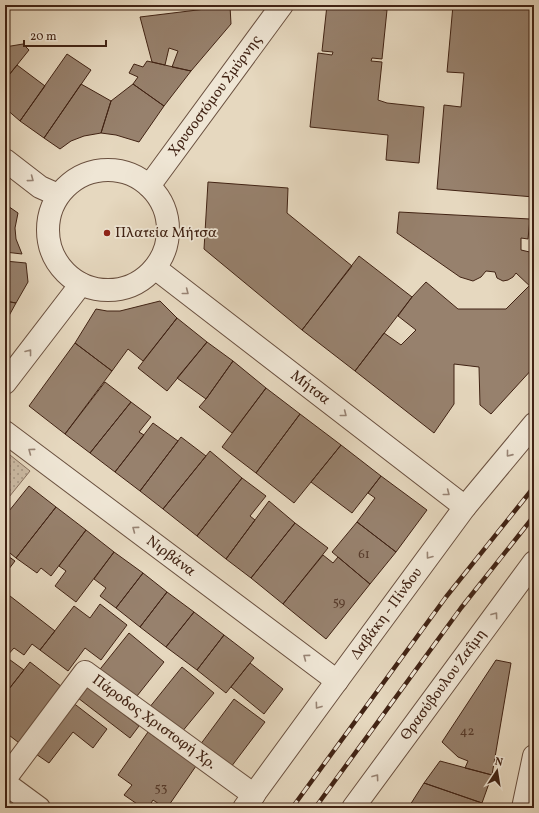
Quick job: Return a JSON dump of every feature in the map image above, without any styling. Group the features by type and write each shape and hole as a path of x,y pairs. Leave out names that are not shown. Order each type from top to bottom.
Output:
{"street":[{"name":"Χρυσοστόμου Σμύρνης","path":"149,186 282,5"},
{"path":"5,160 40,187 58,195"},
{"path":"109,170 123,172 137,177 149,186 160,198 168,222 168,238 166,246 160,261 155,268 141,280 130,286 105,290 87,287 74,280 62,270 53,256 47,233 51,209 58,195 68,184 80,176 94,171 109,170"},
{"name":"Μήτσα","path":"155,268 465,508"},
{"path":"5,383 81,284"},
{"name":"Δαβάκη - Πίνδου","path":"249,801 465,508 534,424"},
{"name":"Νιρβάνα","path":"5,432 337,681"},
{"name":"Θρασύβουλου Ζαΐμη","path":"353,808 534,562"},
{"name":"Πάροδος Χριστοφή Χρ.","path":"5,779 85,672 249,801"},
{"path":"523,808 534,756"},
{"path":"5,783 39,808"}],"shaded area":[{"path":"5,451 30,471 5,502"}],"building":[{"path":"327,5 387,10 382,59 372,58 371,61 382,62 378,100 387,103 424,107 419,163 386,160 388,135 310,127 318,53 332,55 333,52 322,51"},
{"path":"453,5 534,5 534,197 437,189 444,105 461,107 464,73 447,72"},
{"path":"230,6 231,24 191,71 172,67 178,51 169,48 165,65 152,62 140,17"},
{"path":"23,44 29,50 5,80 5,47"},
{"path":"67,54 91,70 44,138 20,121"},
{"path":"147,61 191,71 164,106 133,84 138,77 129,73 134,64 143,67"},
{"path":"17,65 45,86 20,121 5,108 5,80"},
{"path":"81,84 111,101 101,133 84,136 71,141 60,149 44,138"},
{"path":"133,84 164,106 139,142 116,135 101,133 111,101"},
{"path":"208,182 288,188 287,213 352,266 302,330 204,249"},
{"path":"5,204 18,213 15,228 16,239 22,254 5,252"},
{"path":"399,212 530,219 528,239 521,238 521,250 534,253 534,290 516,273 513,277 503,281 497,278 495,272 486,271 481,277 473,281 460,277 397,233"},
{"path":"359,256 412,297 355,371 302,330"},
{"path":"5,261 26,263 28,282 16,303 5,301"},
{"path":"426,282 458,309 506,309 530,285 534,290 534,367 491,414 480,405 479,367 454,364 454,404 434,433 355,371 384,333 401,345 416,330 398,316 412,297"},
{"path":"5,301 16,303 5,323"},
{"path":"160,301 177,318 143,361 128,349 112,371 75,343 96,309 120,311"},
{"path":"177,318 207,342 167,391 138,368"},
{"path":"207,342 233,361 206,399 177,378"},
{"path":"75,343 112,371 65,434 29,406"},
{"path":"233,361 266,388 232,433 199,407"},
{"path":"105,382 131,402 90,453 65,434"},
{"path":"266,388 300,414 256,473 222,447"},
{"path":"131,402 151,417 139,432 144,435 115,472 90,453"},
{"path":"300,414 341,445 294,503 256,473"},
{"path":"153,423 178,441 140,491 115,472"},
{"path":"181,437 206,456 163,509 140,491"},
{"path":"341,445 381,476 352,513 311,482"},
{"path":"210,451 242,478 197,536 163,509"},
{"path":"381,476 427,510 396,552 357,522 375,498 368,493"},
{"path":"242,478 266,496 250,516 255,520 226,559 197,536"},
{"path":"29,486 56,507 16,558 5,549 5,516"},
{"path":"269,501 295,523 251,578 226,559"},
{"path":"56,507 86,530 51,576 41,568 37,573 16,558"},
{"path":"357,522 396,552 370,584 332,552"},
{"path":"295,523 328,548 283,604 251,578"},
{"path":"86,530 114,552 76,602 55,586 66,571 59,566"},
{"path":"114,552 143,573 116,608 100,596 106,588 94,579"},
{"path":"5,554 15,561 5,574"},
{"path":"323,555 333,563 338,557 370,584 326,639 283,604"},
{"path":"143,573 167,592 140,627 116,608"},
{"path":"167,592 194,612 166,647 140,627"},
{"path":"10,596 55,631 40,650 32,644 24,655 14,648 6,657 24,670 5,694 5,603"},
{"path":"100,604 127,625 101,660 85,648 68,671 40,650 74,606 90,618"},
{"path":"194,612 224,635 197,670 166,647"},
{"path":"129,633 164,662 133,701 97,673"},
{"path":"224,635 254,658 226,693 197,670"},
{"path":"496,660 511,663 492,775 465,768 468,761 458,757 442,742"},
{"path":"30,662 66,690 23,746 5,732 5,694"},
{"path":"250,663 283,689 264,714 231,687"},
{"path":"182,667 214,693 181,733 149,708"},
{"path":"87,686 139,726 130,738 78,698"},
{"path":"234,699 265,722 231,767 200,745"},
{"path":"72,702 107,729 93,748 73,732 49,763 33,752"},
{"path":"148,732 196,766 167,808 153,800 148,808 143,808 124,795 132,785 118,775"},
{"path":"440,761 492,775 482,803 424,783"},
{"path":"424,783 482,803 481,808 413,808 410,805"}],"railway":[{"path":"292,808 446,597 534,487"},
{"path":"315,808 461,608 534,516"}],"place":[{"name":"Πλατεία Μήτσα","path":"107,233"}]}
